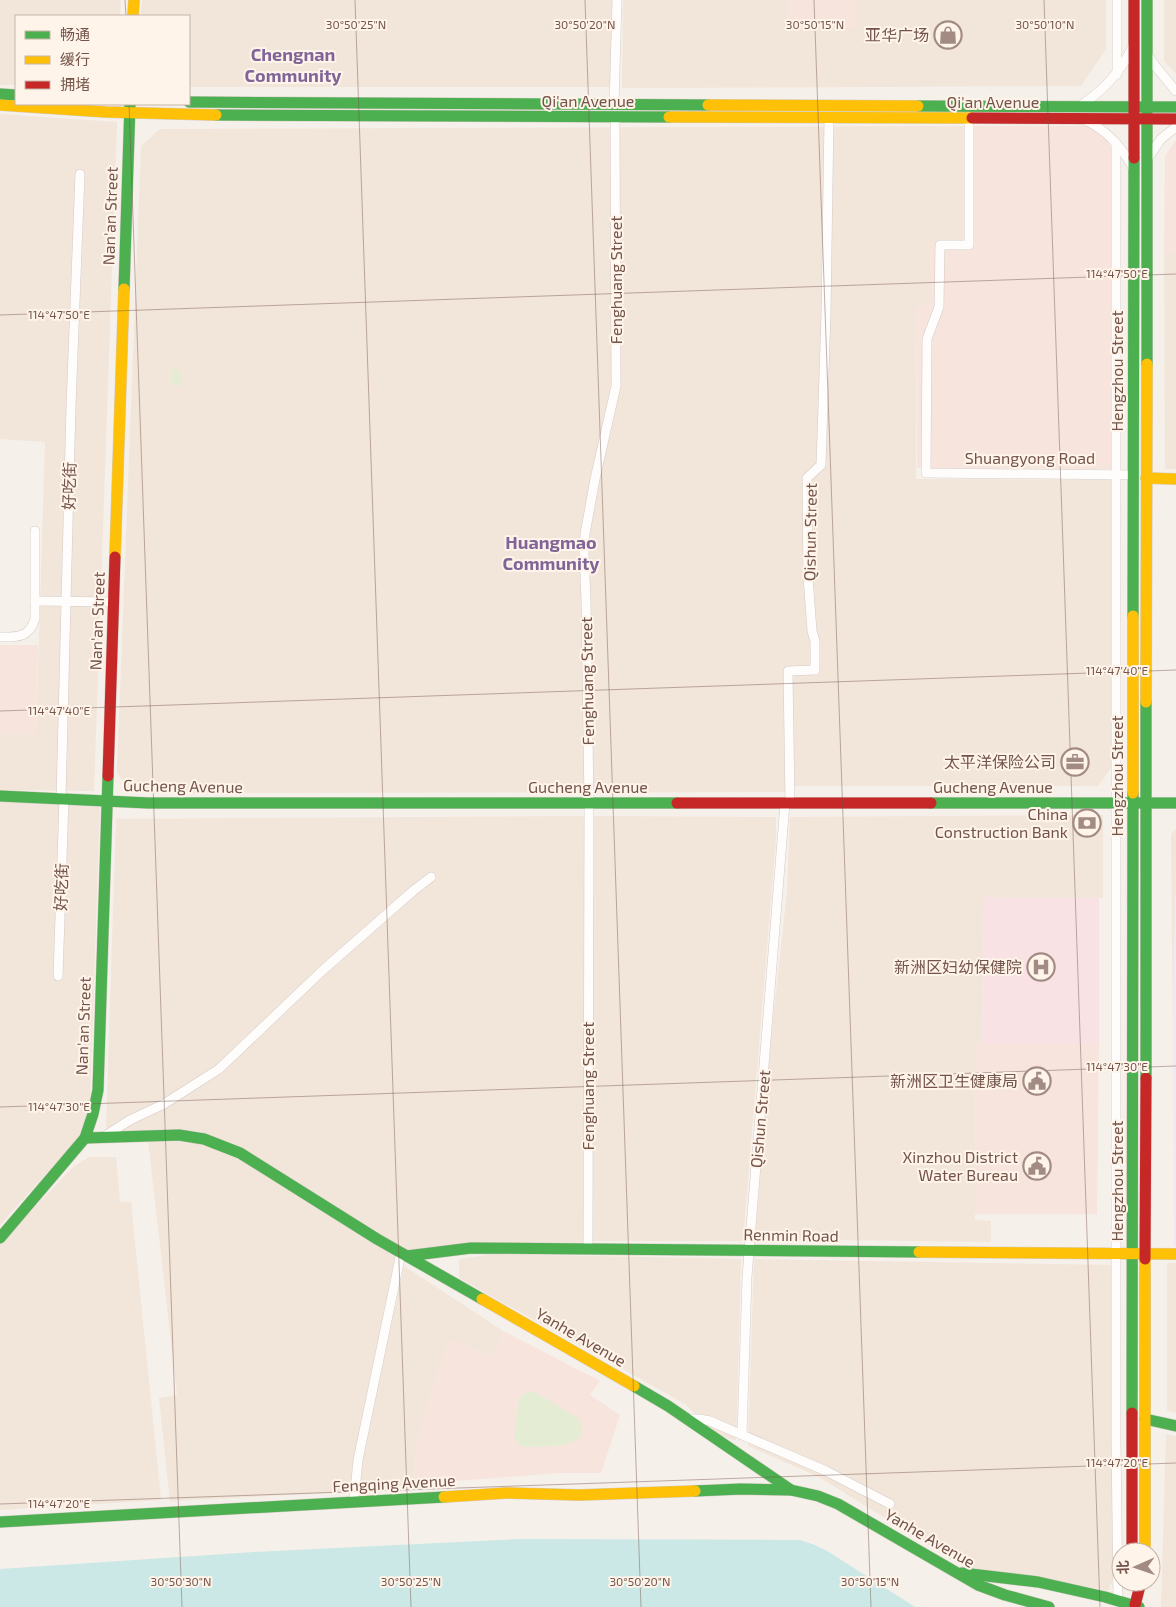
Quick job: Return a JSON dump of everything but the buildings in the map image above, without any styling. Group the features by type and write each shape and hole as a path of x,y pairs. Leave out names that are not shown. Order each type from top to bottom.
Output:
{"main road":[{"path":"133,15 134,0"},
{"name":"Hengzhou Street","path":"1132,1542 1134,0"},
{"name":"Hengzhou Street","path":"1145,1542 1147,0"},
{"path":"0,94 15,95"},
{"name":"Qi'an Avenue","path":"190,102 614,106 1134,107 1146,113 1176,119"},
{"name":"Qi'an Avenue","path":"0,106 615,118 1082,119 1134,119 1146,113 1176,107"},
{"name":"Nan'an Street","path":"85,1138 98,1090 130,108"},
{"path":"1146,478 1176,478"},
{"name":"Gucheng Avenue","path":"0,796 148,803 1176,803"},
{"name":"Yanhe Avenue","path":"85,1138 179,1135 204,1140 228,1148 251,1159 404,1255 668,1406 791,1490 818,1496 838,1504 978,1585 1005,1595 1049,1607"},
{"path":"0,1238 85,1138"},
{"name":"Renmin Road","path":"404,1255 471,1248 1176,1254"},
{"path":"1145,1419 1176,1426"},
{"name":"Fengqing Avenue","path":"0,1522 506,1493 579,1495 742,1489 791,1490"},
{"path":"957,1573 1038,1582 1137,1606"},
{"path":"1135,1592 1137,1606"},
{"path":"1137,1606 1139,1592"}],"street":[{"path":"614,106 617,0"},
{"path":"1117,0 1117,74"},
{"path":"1079,107 1100,92 1117,74 1134,43"},
{"path":"1146,53 1176,91"},
{"name":"Fenghuang Street","path":"588,1249 588,803 584,554 585,534 594,479 616,386 615,118"},
{"name":"Qishun Street","path":"742,1435 749,1250 788,803 788,671 815,670 815,641 812,631 808,577 807,478 821,465 826,314 828,118"},
{"name":"Shuangyong Road","path":"969,118 969,245 940,245 940,307 927,339 926,473 1133,475"},
{"path":"1082,119 1100,129 1116,143 1134,171"},
{"path":"1146,160 1161,139 1176,127"},
{"path":"1116,143 1116,1254 1118,1601"},
{"name":"好吃街","path":"58,976 71,406 80,174"},
{"path":"0,637 19,636 28,632 35,620 35,531"},
{"path":"35,602 114,602"},
{"path":"103,1138 130,1120 164,1104 218,1069 323,970 431,877"},
{"path":"354,1502 358,1460 404,1255"},
{"path":"688,1419 710,1420 826,1471 890,1504"}],"shaded area":[{"path":"0,0 121,0 120,15 15,15 15,85 0,85"},
{"path":"142,0 612,0 610,87 190,87 190,15 141,15"},
{"path":"623,0 1106,0 1106,49 1081,86 622,88"},
{"path":"787,0 855,0 855,28 787,29"},
{"path":"1164,0 1176,0 1176,74 1164,61"},
{"path":"0,114 117,122 94,791 0,790 0,734 36,734 45,442 0,439"},
{"path":"966,126 966,243 930,306 916,306 916,479 1111,480 1112,767 1098,786 794,786 793,792 130,793 117,772 141,146 160,129"},
{"path":"966,126 1088,126 1107,141 1114,154 1112,469 917,468 916,306 930,306 929,243 966,243"},
{"path":"1176,140 1176,253 1164,253 1165,156"},
{"path":"1164,253 1176,253 1176,469 1165,469"},
{"path":"0,645 38,645 36,734 0,734"},
{"path":"0,801 100,807 90,1104 85,1125 77,1139 0,1225"},
{"path":"1103,815 1103,898 983,897 982,1044 976,1044 975,1220 991,1221 991,1242 755,1239 771,1038 787,892 790,817"},
{"path":"586,816 586,1242 467,1244 405,1251 250,1153 202,1132 178,1129 106,1131 116,819"},
{"path":"592,816 776,817 776,837 743,1241 591,1241"},
{"path":"1176,829 1176,895 1173,1048 1171,834"},
{"path":"1175,895 1176,1247 1174,1247 1173,1048"},
{"name":"新洲区妇幼保健院","path":"983,897 1099,898 1099,1044 982,1044"},
{"path":"976,1044 1099,1044 1097,1214 975,1214"},
{"path":"148,1140 196,1143 227,1151 260,1169 395,1257 367,1393 351,1492 170,1501 159,1398 177,1395"},
{"path":"89,1157 116,1157 120,1202 131,1202 161,1500 0,1510 0,1244 73,1167"},
{"path":"495,1254 741,1259 736,1441 712,1431 685,1404 459,1278 459,1259"},
{"path":"754,1259 1111,1265 1113,1542 1111,1542 1111,1584 1108,1591 1033,1576 969,1570 819,1477 748,1446"},
{"path":"1167,1263 1176,1263 1176,1413 1167,1410"},
{"path":"404,1266 503,1331 492,1356 448,1340 416,1444 415,1484 360,1488 364,1452"},
{"path":"503,1331 600,1381 590,1395 620,1415 601,1473 559,1473 415,1484 416,1444 448,1340 492,1356"},
{"path":"1166,1434 1176,1436 1176,1607 1161,1607"}],"green space":[{"path":"172,369 180,369 181,385 172,385"},
{"path":"535,1392 578,1418 582,1426 581,1436 576,1440 561,1445 521,1447 514,1436 519,1399 523,1394"}],"water":[{"path":"520,1539 800,1540 829,1552 915,1607 0,1607 0,1569 254,1552"}],"traffic: fast":[{"path":"1147,0 1147,364"},
{"path":"0,94 15,95"},
{"path":"190,102 708,105"},
{"path":"124,289 130,105"},
{"path":"918,106 1176,107"},
{"path":"216,115 669,117"},
{"path":"1133,616 1134,158"},
{"path":"1146,702 1146,1078"},
{"path":"0,1238 85,1138 93,1114 98,1090 108,776"},
{"path":"1132,1413 1133,793"},
{"path":"0,796 148,803 677,803"},
{"path":"931,803 1176,803"},
{"path":"85,1138 179,1135 204,1139 240,1153 377,1239 482,1299"},
{"path":"407,1256 471,1248 919,1252"},
{"path":"634,1386 668,1406 791,1490 818,1496 838,1504 978,1585 1005,1595 1049,1607"},
{"path":"1145,1419 1176,1426"},
{"path":"695,1491 741,1489 791,1490"},
{"path":"0,1522 444,1497"},
{"path":"962,1573 1038,1582 1105,1597 1139,1607"}],"traffic: slow":[{"path":"133,15 134,0"},
{"path":"0,105 106,112 216,115"},
{"path":"708,105 918,106"},
{"path":"669,117 972,118"},
{"path":"115,557 124,289"},
{"path":"1146,702 1147,364"},
{"path":"1146,478 1176,479"},
{"path":"1133,616 1133,793"},
{"path":"919,1252 1176,1254"},
{"path":"1145,1259 1145,1542"},
{"path":"482,1299 634,1386"},
{"path":"444,1497 506,1493 579,1495 695,1491"}],"traffic: jam":[{"path":"1134,0 1134,158"},
{"path":"972,118 1176,119"},
{"path":"108,776 115,557"},
{"path":"677,803 931,803"},
{"path":"1145,1259 1146,1078"},
{"path":"1132,1413 1132,1542"},
{"path":"1135,1605 1138,1592"}],"place":[{"name":"亚华广场","path":"948,35"},
{"name":"太平洋保险公司","path":"1075,762"},
{"name":"China Construction Bank","path":"1087,823"},
{"name":"新洲区妇幼保健院","path":"1041,967"},
{"name":"新洲区卫生健康局","path":"1037,1081"},
{"name":"Xinzhou District Water Bureau","path":"1037,1166"}],"district":[{"name":"Chengnan Community","path":"293,65"},
{"name":"Huangmao Community","path":"551,553"}]}
